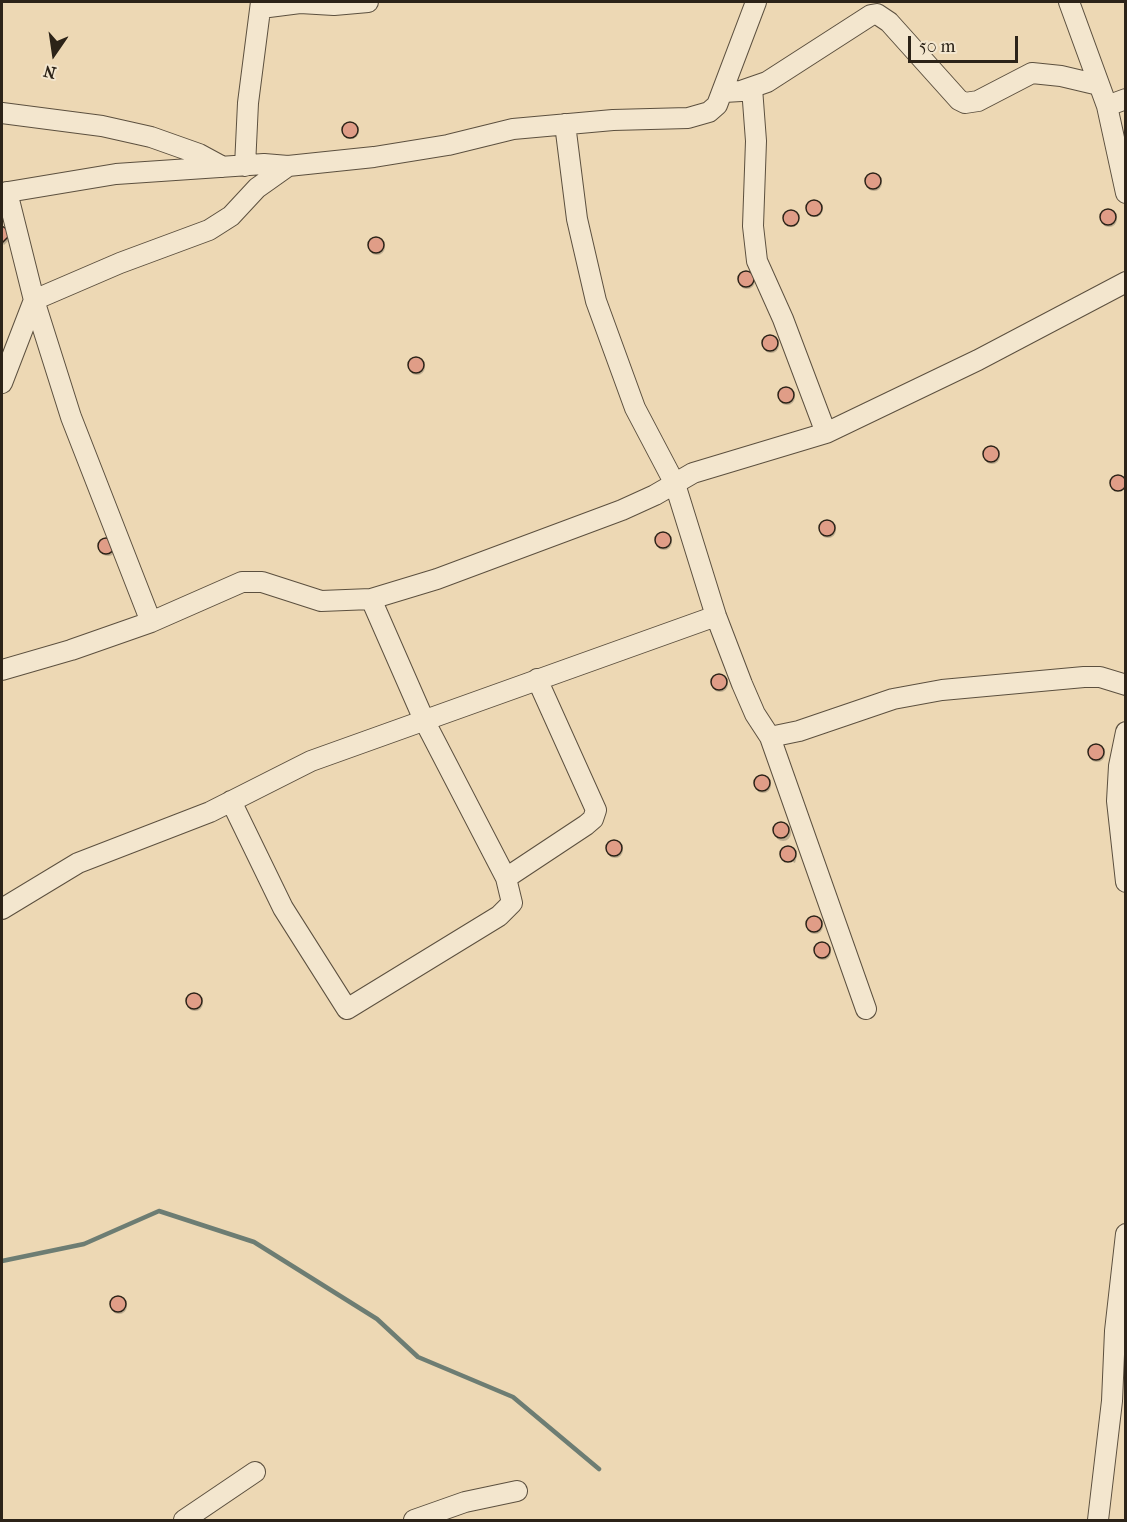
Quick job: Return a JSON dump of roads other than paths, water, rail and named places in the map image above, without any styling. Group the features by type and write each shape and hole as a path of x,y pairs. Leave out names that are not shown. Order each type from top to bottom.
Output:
{"street":[{"path":"245,165 248,103 261,4 333,5 368,2"},
{"path":"151,622 71,417 34,300 4,193 47,188 116,174 264,164 288,166 374,157 448,145 513,129 688,118 709,112 717,105 724,92 756,2"},
{"path":"1069,2 1099,85 1116,103 1125,193"},
{"path":"724,92 752,88 783,72 866,17 877,14 889,22 959,100 965,103 978,101 1032,73 1061,76 1099,85"},
{"path":"752,88 756,141 753,225 757,261 783,319 826,433"},
{"path":"2,112 102,126 151,137 191,151 223,167"},
{"path":"566,124 578,219 596,301 635,408 675,483 716,616 741,684 755,714 770,737 866,1009"},
{"path":"2,383 34,300 120,263 209,230 231,216 257,188 288,166"},
{"path":"2,670 71,650 151,622 250,580 274,585 321,601 371,599 437,579 621,510 693,473 826,433 978,360 1125,282"},
{"path":"231,801 283,909 347,1009 508,909 512,896 506,878 424,720 371,599"},
{"path":"2,909 78,863 181,825 311,761 537,678 716,616"},
{"path":"770,737 799,731 893,699 942,690 1084,677 1100,677 1125,685"},
{"path":"506,878 586,825 596,810 537,678"},
{"path":"1125,732 1119,766 1117,801 1125,882"},
{"path":"1098,1521 1119,1402 1115,1331 1125,1234"},
{"path":"184,1521 255,1472"},
{"path":"414,1521 452,1514 518,1491"}],"waterway":[{"path":"2,1261 84,1244 159,1211 254,1242 377,1319 418,1357 513,1397 599,1469"}]}
